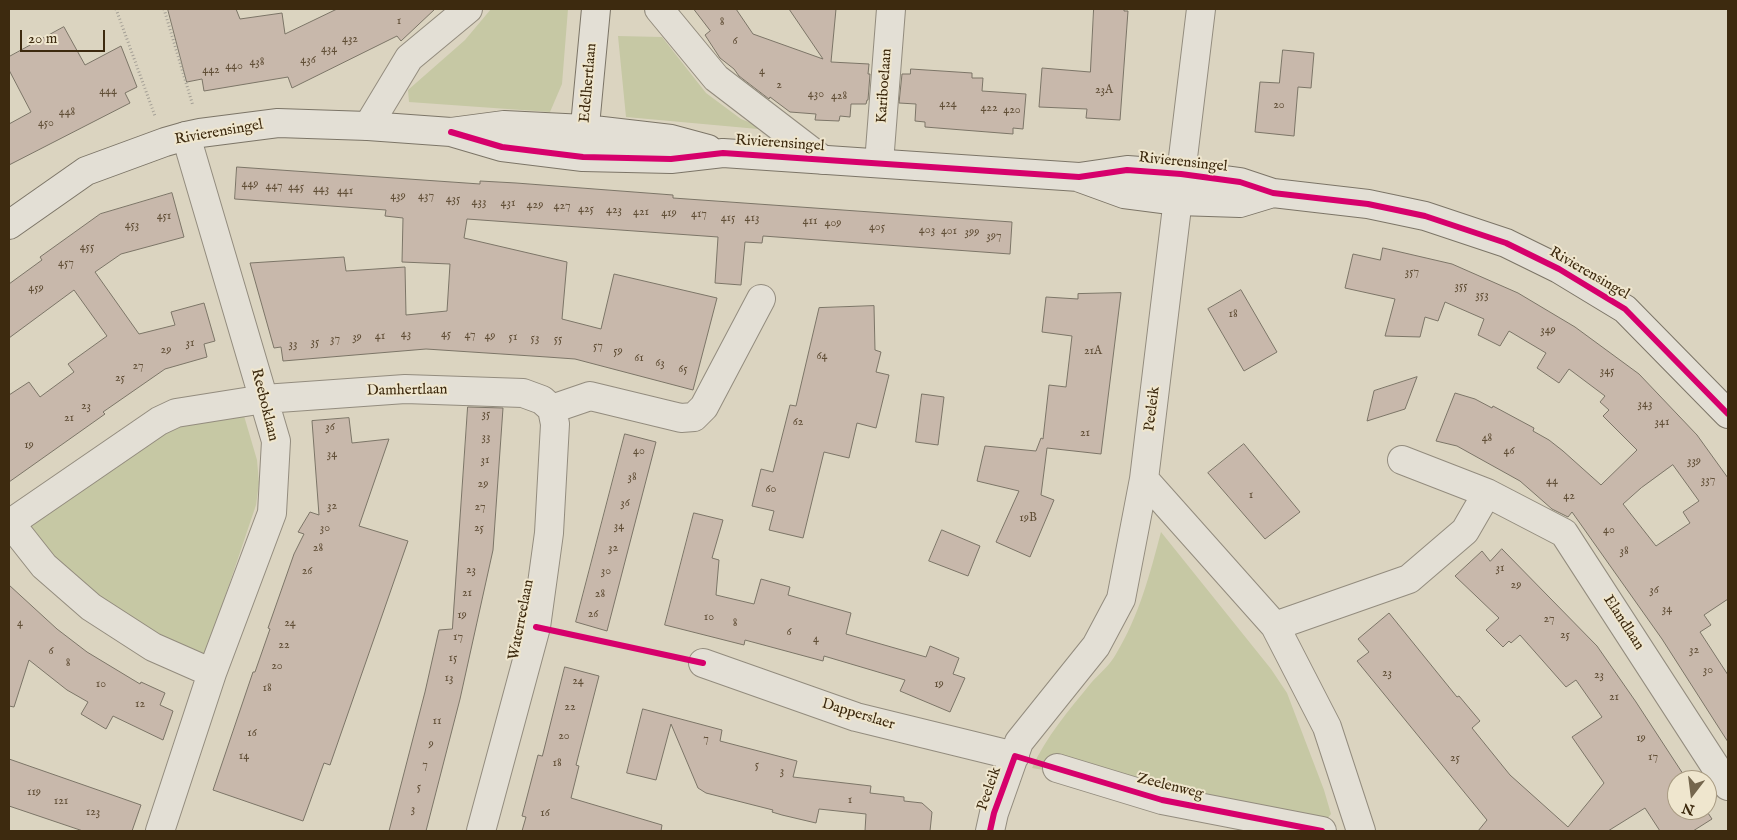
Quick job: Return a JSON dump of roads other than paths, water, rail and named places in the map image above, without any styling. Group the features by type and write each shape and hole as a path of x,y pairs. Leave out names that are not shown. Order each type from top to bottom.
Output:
{"street":[{"path":"368,126 409,58 468,9"},
{"name":"Edelhertlaan","path":"582,157 596,9"},
{"path":"660,9 716,78 823,160"},
{"name":"Kariboelaan","path":"879,163 891,9"},
{"name":"Peeleik","path":"990,831 994,813 1019,742 1096,646 1121,599 1144,479 1201,9"},
{"name":"Rivierensingel","path":"9,225 86,171 184,137 278,123 368,126 451,132 504,125 585,129 671,139 724,153"},
{"name":"Rivierensingel","path":"451,132 502,147 582,157 671,159 724,153 1079,177 1127,170 1182,174 1240,182 1273,194 1368,204 1425,216 1506,243 1559,269 1625,309 1728,414"},
{"name":"Reeboklaan","path":"160,831 212,673 272,512 276,441 184,137"},
{"name":"Rivierensingel","path":"1079,177 1124,194 1178,201 1240,204 1273,194"},
{"path":"552,409 590,396 681,418 694,417 704,407 761,299"},
{"name":"Damhertlaan","path":"9,523 159,421 176,413 264,399 404,389 523,393 542,400 552,409"},
{"name":"Waterreelaan","path":"481,831 536,627 549,533 556,424 552,409"},
{"name":"Elandlaan","path":"1402,460 1487,493 1564,533 1728,786"},
{"path":"1144,479 1275,626 1327,727 1361,831"},
{"path":"1275,626 1409,579 1465,530 1487,493"},
{"path":"9,523 44,566 91,607 153,647 212,673"},
{"name":"Dapperslaer","path":"703,663 856,717 1015,756"},
{"name":"Zeelenweg","path":"1057,768 1162,800 1322,831"}]}
